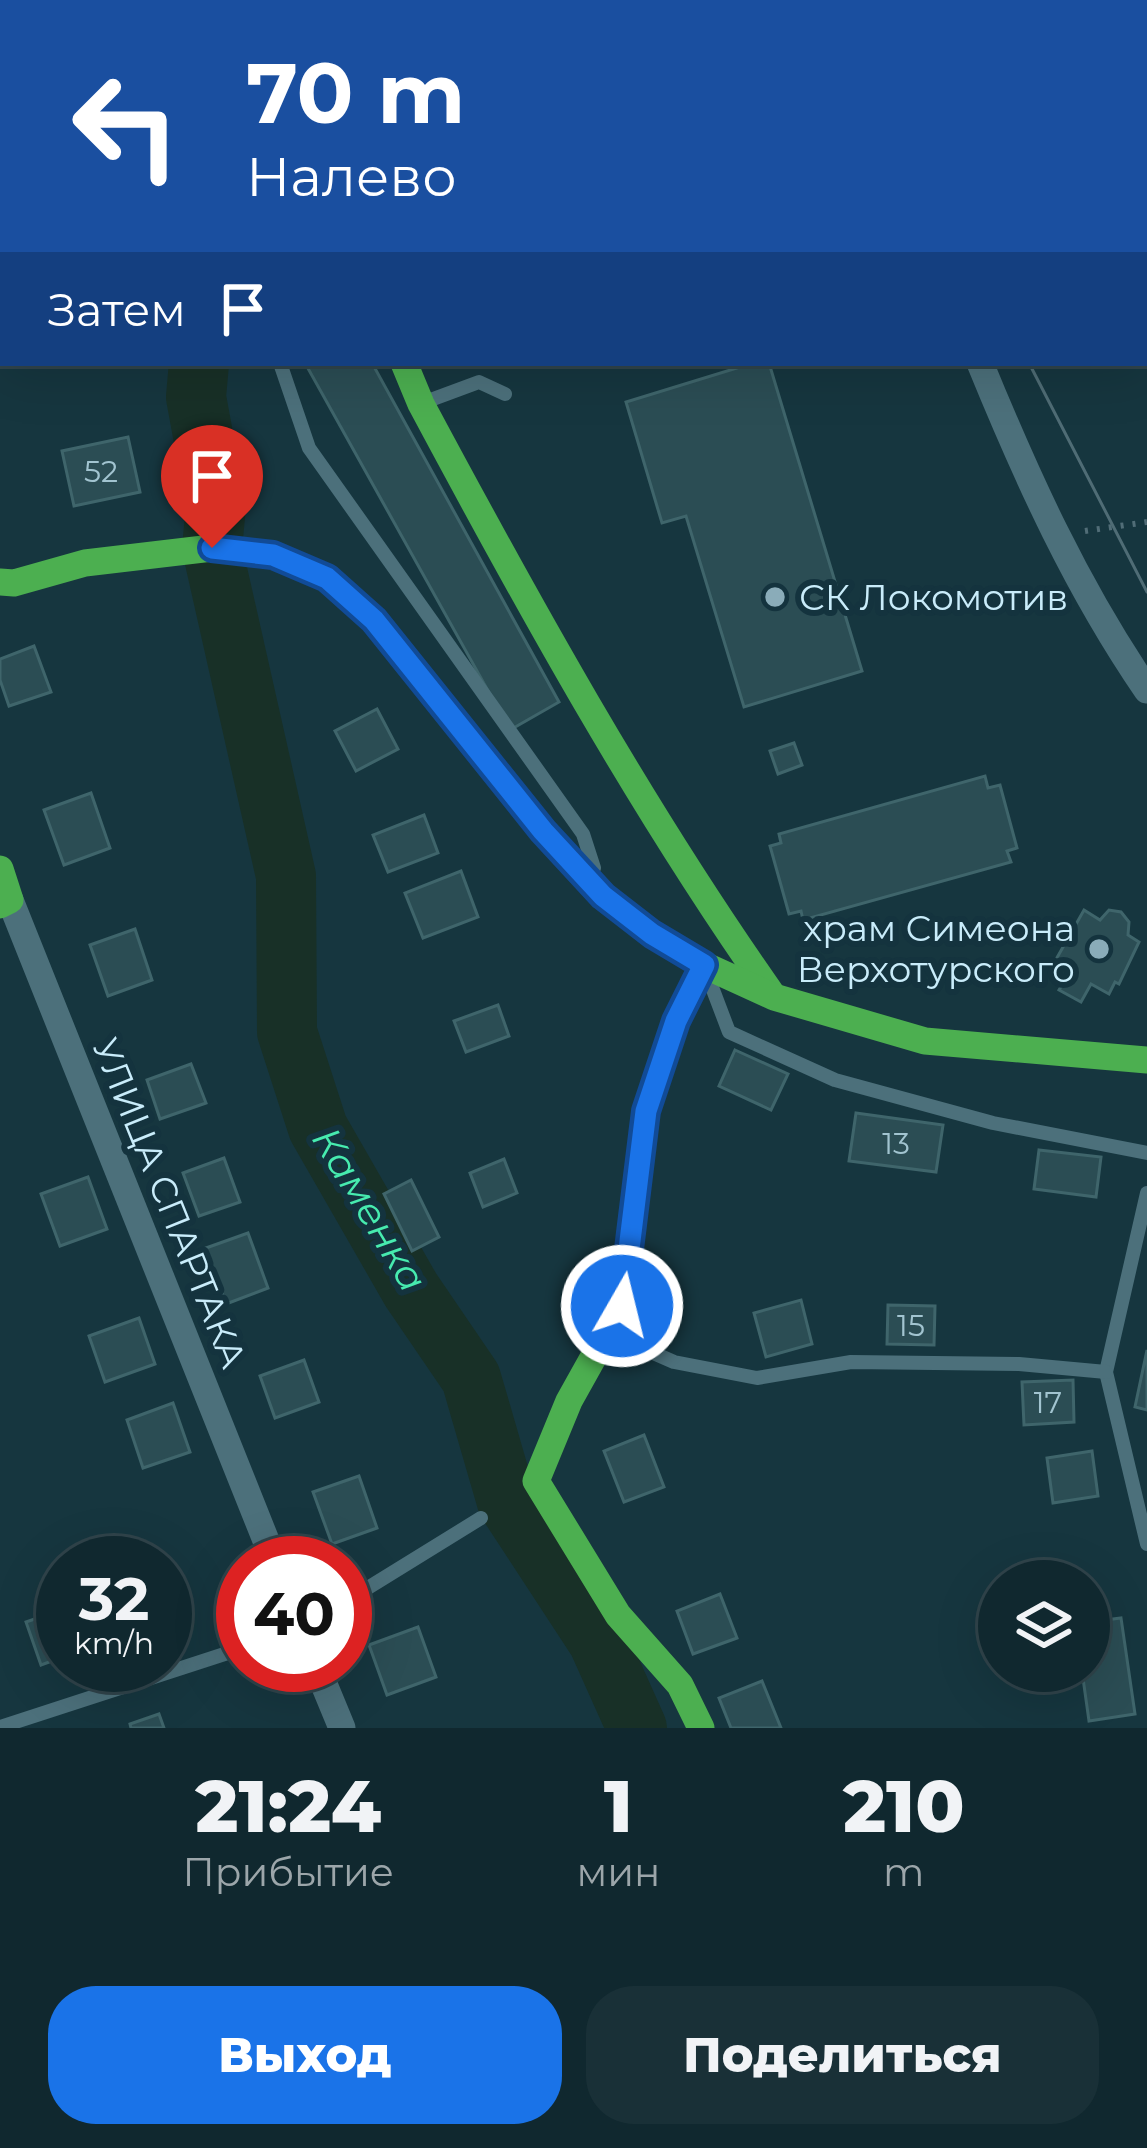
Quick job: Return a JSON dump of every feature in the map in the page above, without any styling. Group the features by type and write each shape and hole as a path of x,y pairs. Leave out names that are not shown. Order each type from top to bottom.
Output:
{"street":[{"path":"405,366 554,652 700,896 774,997"},
{"path":"981,366 1028,480 1101,623 1147,690"},
{"path":"5,587 85,563 212,548 273,555 327,578 374,620 543,831 603,896 652,934 704,965 774,997 926,1041 1147,1060"},
{"name":"УЛИЦА СПАРТАКА","path":"0,869 5,902 264,1536"},
{"path":"701,1728 680,1685 618,1615 536,1481 569,1401 622,1306 646,1111 676,1021 704,965"},
{"path":"327,1692 342,1728"}],"lane":[{"path":"281,366 309,448 583,834 603,896"},
{"path":"421,404 479,382 505,394"},
{"path":"704,965 729,1032 835,1080 993,1123 1147,1153"},
{"path":"1147,1193 1106,1372 1147,1544"},
{"path":"607,1333 674,1362 757,1378 851,1362 1019,1364 1106,1372"},
{"path":"372,1585 481,1518"},
{"path":"0,1727 216,1657"}],"building":[{"path":"307,366 374,366 559,702 510,730"},
{"name":"СК Локомотив","path":"743,366 770,366 862,671 744,707 686,516 662,523 626,402"},
{"path":"128,437 140,492 74,506 62,451"},
{"path":"34,646 51,692 9,706 0,680 0,659"},
{"path":"377,709 398,749 356,771 335,731"},
{"path":"794,743 802,765 778,774 770,751"},
{"path":"985,776 988,788 1000,785 1017,848 1007,851 1011,862 803,920 801,911 789,914 770,846 781,843 779,834"},
{"path":"91,793 110,848 64,865 44,810"},
{"path":"424,815 438,853 388,872 373,835"},
{"path":"461,871 478,917 423,938 405,893"},
{"name":"храм Симеона Верхотурского","path":"1084,910 1100,920 1109,910 1121,912 1129,922 1128,935 1139,942 1119,984 1115,982 1109,994 1091,984 1081,1002 1059,990 1070,972 1054,963"},
{"path":"135,929 152,980 108,996 90,945"},
{"path":"498,1005 509,1036 466,1052 454,1021"},
{"path":"735,1050 788,1074 771,1110 719,1086"},
{"path":"191,1064 206,1103 160,1119 147,1080"},
{"path":"856,1113 943,1125 936,1172 849,1161"},
{"path":"1039,1150 1101,1157 1096,1197 1034,1189"},
{"path":"224,1158 240,1202 199,1216 183,1173"},
{"path":"504,1159 517,1193 483,1207 470,1173"},
{"path":"88,1177 107,1229 60,1246 41,1194"},
{"path":"411,1180 439,1237 412,1251 384,1194"},
{"path":"248,1233 268,1288 226,1304 206,1248"},
{"path":"801,1300 812,1344 766,1357 754,1313"},
{"path":"888,1305 935,1306 934,1345 887,1344"},
{"path":"139,1318 155,1364 105,1382 89,1336"},
{"path":"1147,1350 1147,1410 1135,1407"},
{"path":"304,1360 319,1402 275,1418 260,1376"},
{"path":"1073,1380 1074,1422 1024,1425 1022,1382"},
{"path":"173,1403 190,1452 143,1468 127,1420"},
{"path":"644,1435 664,1487 624,1502 604,1451"},
{"path":"1092,1451 1098,1496 1053,1503 1047,1458"},
{"path":"359,1476 377,1528 354,1536 329,1536 313,1492"},
{"path":"720,1594 737,1638 693,1654 677,1611"},
{"path":"36,1618 36,1651 26,1622"},
{"path":"1121,1618 1135,1714 1089,1721 1085,1692 1110,1692 1110,1619"},
{"path":"418,1627 436,1677 387,1695 372,1644"},
{"path":"762,1681 781,1728 731,1728 719,1698"},
{"path":"159,1714 164,1728 131,1728 130,1724"}],"waterway":[{"name":"Каменка","path":"199,366 196,397 216,506 212,548 286,876 287,1032 318,1128 411,1290 471,1378 507,1502 598,1641 637,1728"}],"tram line":[{"path":"1031,366 1147,592"}],"traffic: fast":[{"path":"405,366 421,404 587,704 771,993"},
{"path":"0,582 14,583 85,563 212,548 273,555 327,578 373,620 543,831 603,896 652,934 704,965 774,997 925,1041 1147,1060"},
{"path":"0,869 10,900 0,905"},
{"path":"701,1728 680,1685 618,1615 536,1481 569,1401 622,1306 646,1111 676,1021 704,965"}],"place":[{"name":"СК Локомотив","path":"775,597"},
{"name":"храм Симеона Верхотурского","path":"1099,949"}],"route":[{"path":"212,548 273,555 327,578 374,620 543,831 603,896 652,934 704,965 676,1021 646,1111 622,1306"}]}
